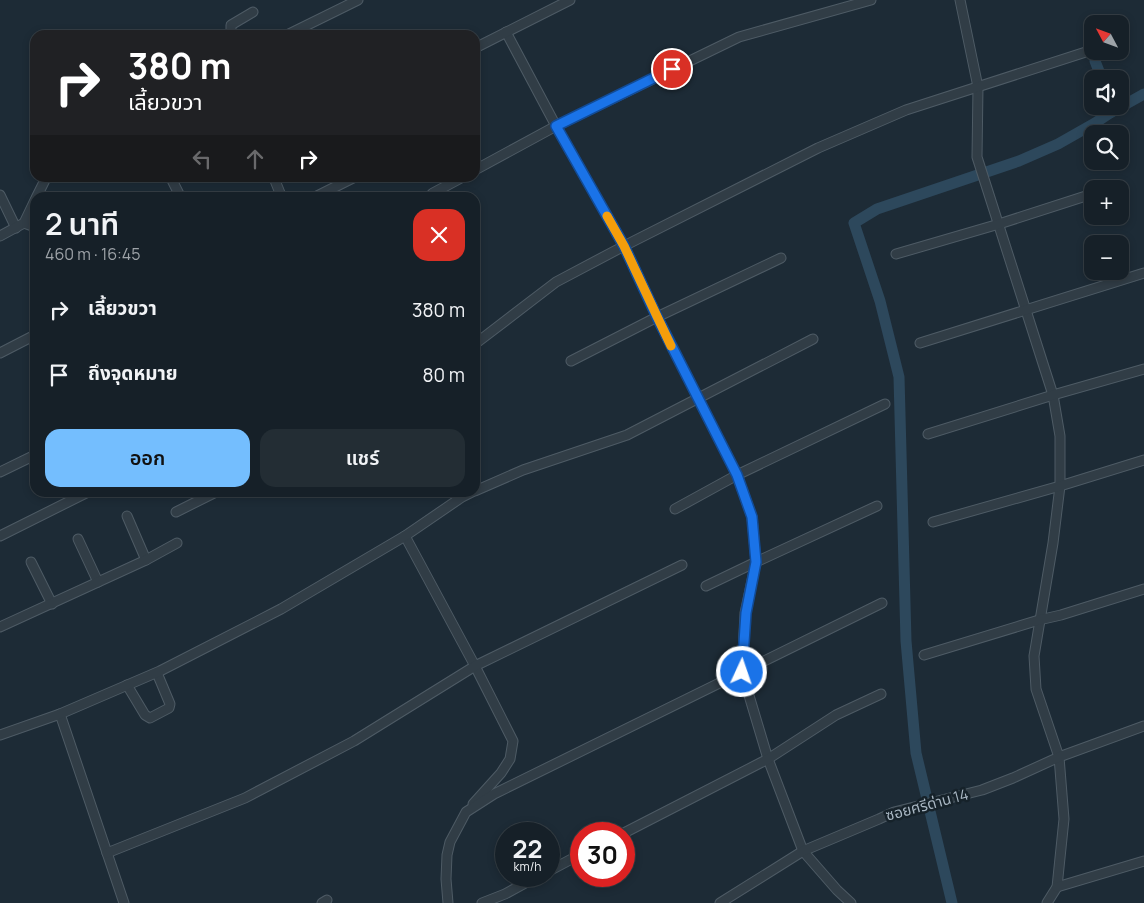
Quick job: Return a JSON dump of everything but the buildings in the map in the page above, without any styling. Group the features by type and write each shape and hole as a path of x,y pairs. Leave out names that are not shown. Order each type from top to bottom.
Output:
{"street":[{"path":"297,30 358,0"},
{"path":"480,45 570,0"},
{"path":"480,167 556,126 739,37 871,0"},
{"path":"960,0 978,87 977,158 1053,396 1060,436 1060,486 1054,543 1034,656 1036,689 1059,756 1064,819 1057,887 1047,903"},
{"path":"231,30 231,24 253,12"},
{"path":"506,32 556,126 624,246 657,317 737,475 752,517 756,562 746,613 742,672 768,759 803,851 851,903"},
{"path":"480,340 556,282 818,148 906,110 1084,53"},
{"path":"325,192 345,182"},
{"path":"434,192 453,182"},
{"path":"0,195 20,226"},
{"path":"896,254 1084,197"},
{"path":"20,226 30,209"},
{"path":"0,236 20,226 30,227"},
{"path":"571,361 657,317 781,258"},
{"path":"920,343 1144,273"},
{"path":"0,354 30,338"},
{"path":"480,489 523,470 627,435 813,339"},
{"path":"928,434 1144,369"},
{"path":"674,509 737,475 885,404"},
{"path":"0,472 30,457"},
{"path":"933,522 1144,460"},
{"path":"0,536 78,497"},
{"path":"176,512 206,497"},
{"path":"0,735 60,714 157,673 281,609 405,536 462,497"},
{"path":"706,586 877,506"},
{"path":"127,516 146,560"},
{"path":"405,536 513,741 510,759 466,812 450,842 447,855 446,879 448,903"},
{"path":"78,539 98,582"},
{"path":"0,626 146,560 177,543"},
{"path":"30,562 52,604"},
{"path":"107,853 245,798 354,741 474,666 682,565"},
{"path":"924,655 1144,590"},
{"path":"466,812 494,794 882,603"},
{"path":"128,685 145,715 150,718 169,708 170,704 157,673"},
{"path":"635,827 768,759 836,715 881,694"},
{"path":"60,714 124,903"},
{"name":"ซอยศรีด่าน 14","path":"720,903 803,851 894,812 990,788 1059,756 1144,726"},
{"path":"1057,887 1144,861"},
{"path":"482,903 517,887"}],"waterway":[{"path":"1095,61 1098,70"},
{"path":"1129,102 1144,94"},
{"path":"952,903 916,753 906,641 899,377 880,301 854,223 877,209 1019,161 1058,144 1107,115"}],"slow traffic":[{"path":"607,216 624,246 671,346"}],"route":[{"path":"672,69 556,126 624,246 657,317 737,475 752,517 756,562 746,613 742,672"}]}
